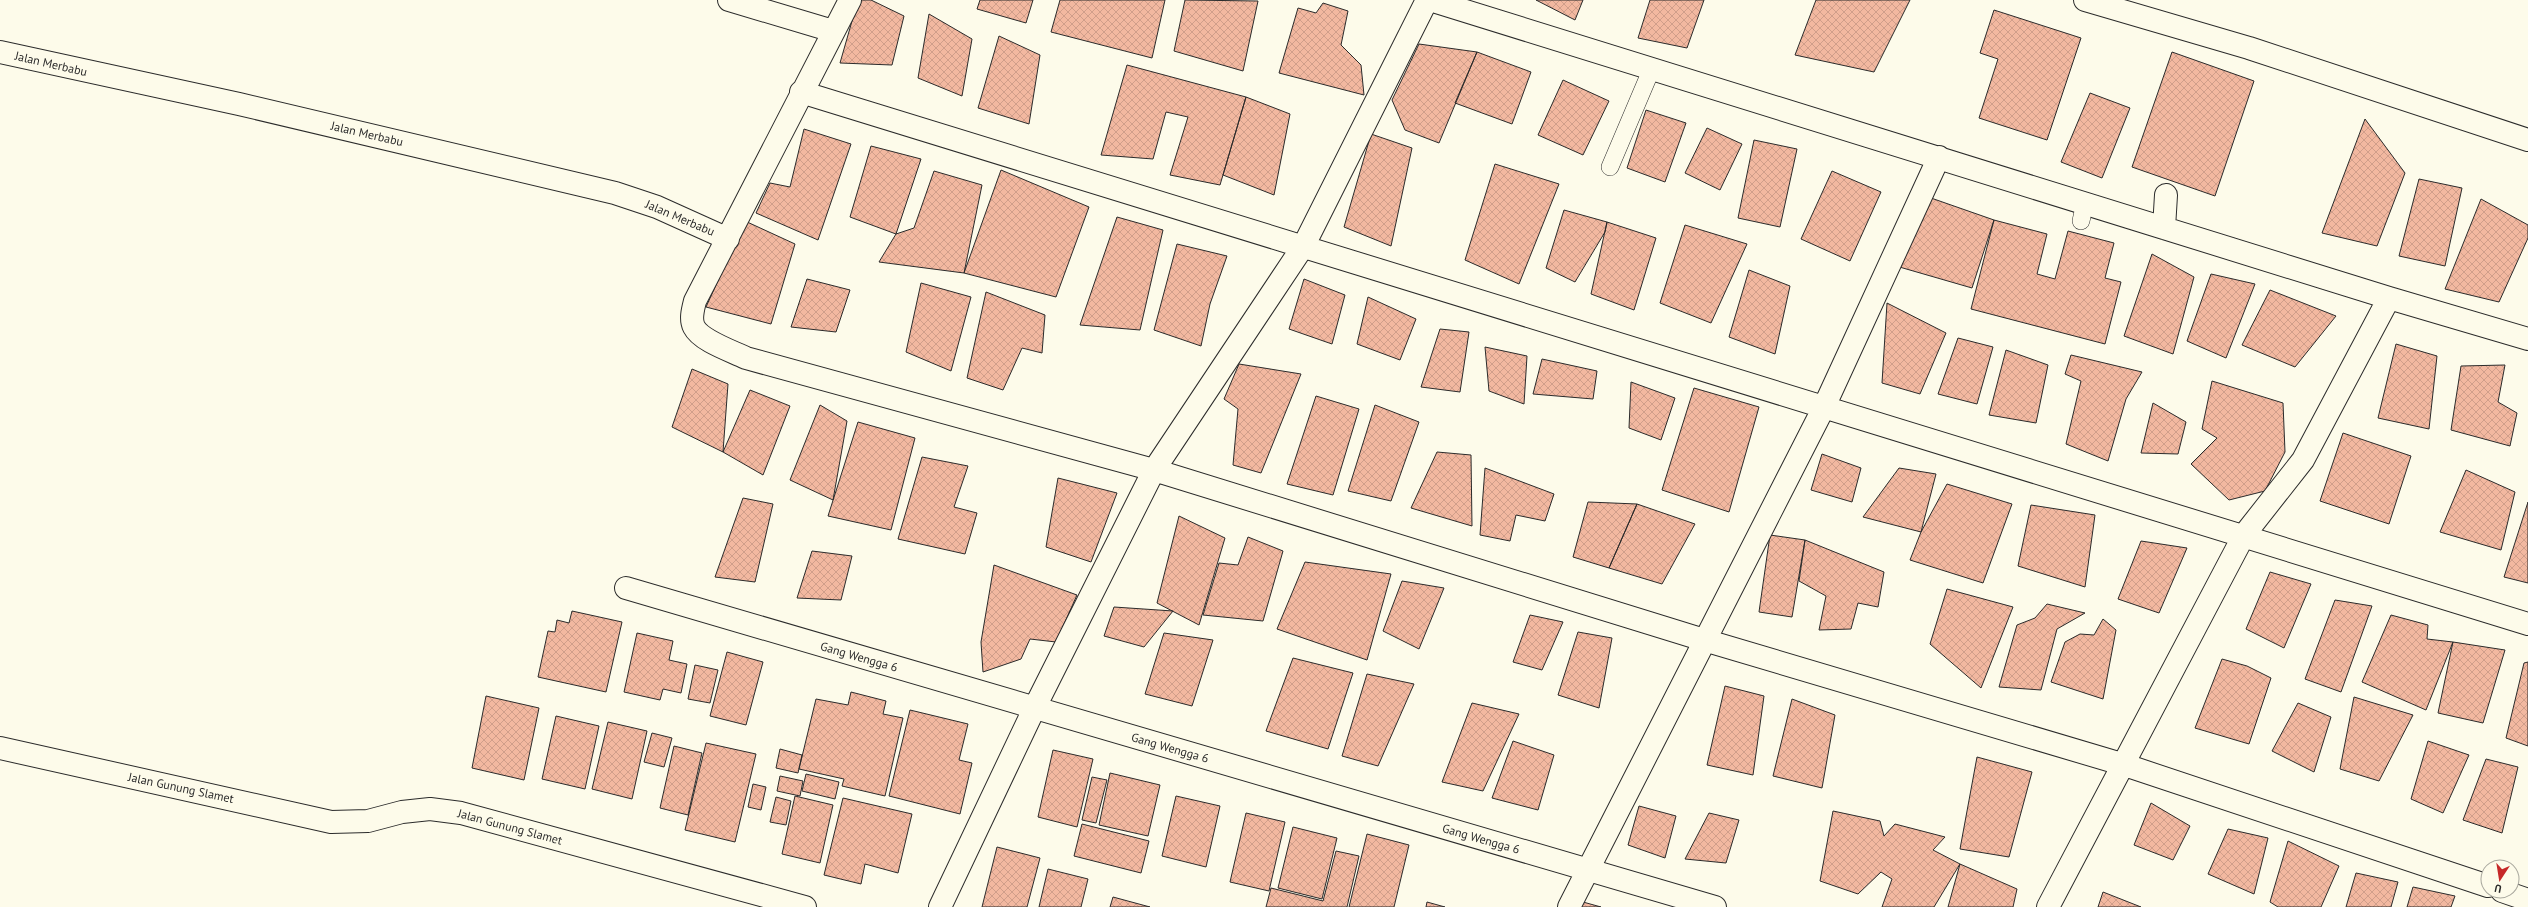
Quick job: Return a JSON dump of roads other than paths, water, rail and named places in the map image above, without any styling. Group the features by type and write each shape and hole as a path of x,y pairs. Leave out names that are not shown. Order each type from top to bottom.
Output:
{"street":[{"path":"729,0 833,31"},
{"path":"850,0 801,92 728,239 694,302 692,316 694,327 713,343 746,358 1154,470 1704,640 2124,765 2480,883"},
{"path":"940,907 1034,709 1154,470 1304,245 1427,0"},
{"path":"1430,0 1940,157 2083,212 2164,228 2389,298 2528,339"},
{"path":"2085,0 2249,48 2528,140"},
{"name":"Jalan Merbabu","path":"0,52 239,104 615,193 657,207 728,239"},
{"path":"801,92 1304,245 2528,624"},
{"path":"1569,907 1824,407 1940,157"},
{"path":"2164,228 2166,195"},
{"path":"2048,907 2244,535 2303,460 2389,298"},
{"name":"Gang Wengga 6","path":"626,588 1034,709 1715,907"},
{"name":"Jalan Gunung Slamet","path":"0,748 331,822 368,821 402,812 430,810 461,813 805,907"}],"lane":[{"path":"1610,167 1652,68"}]}
